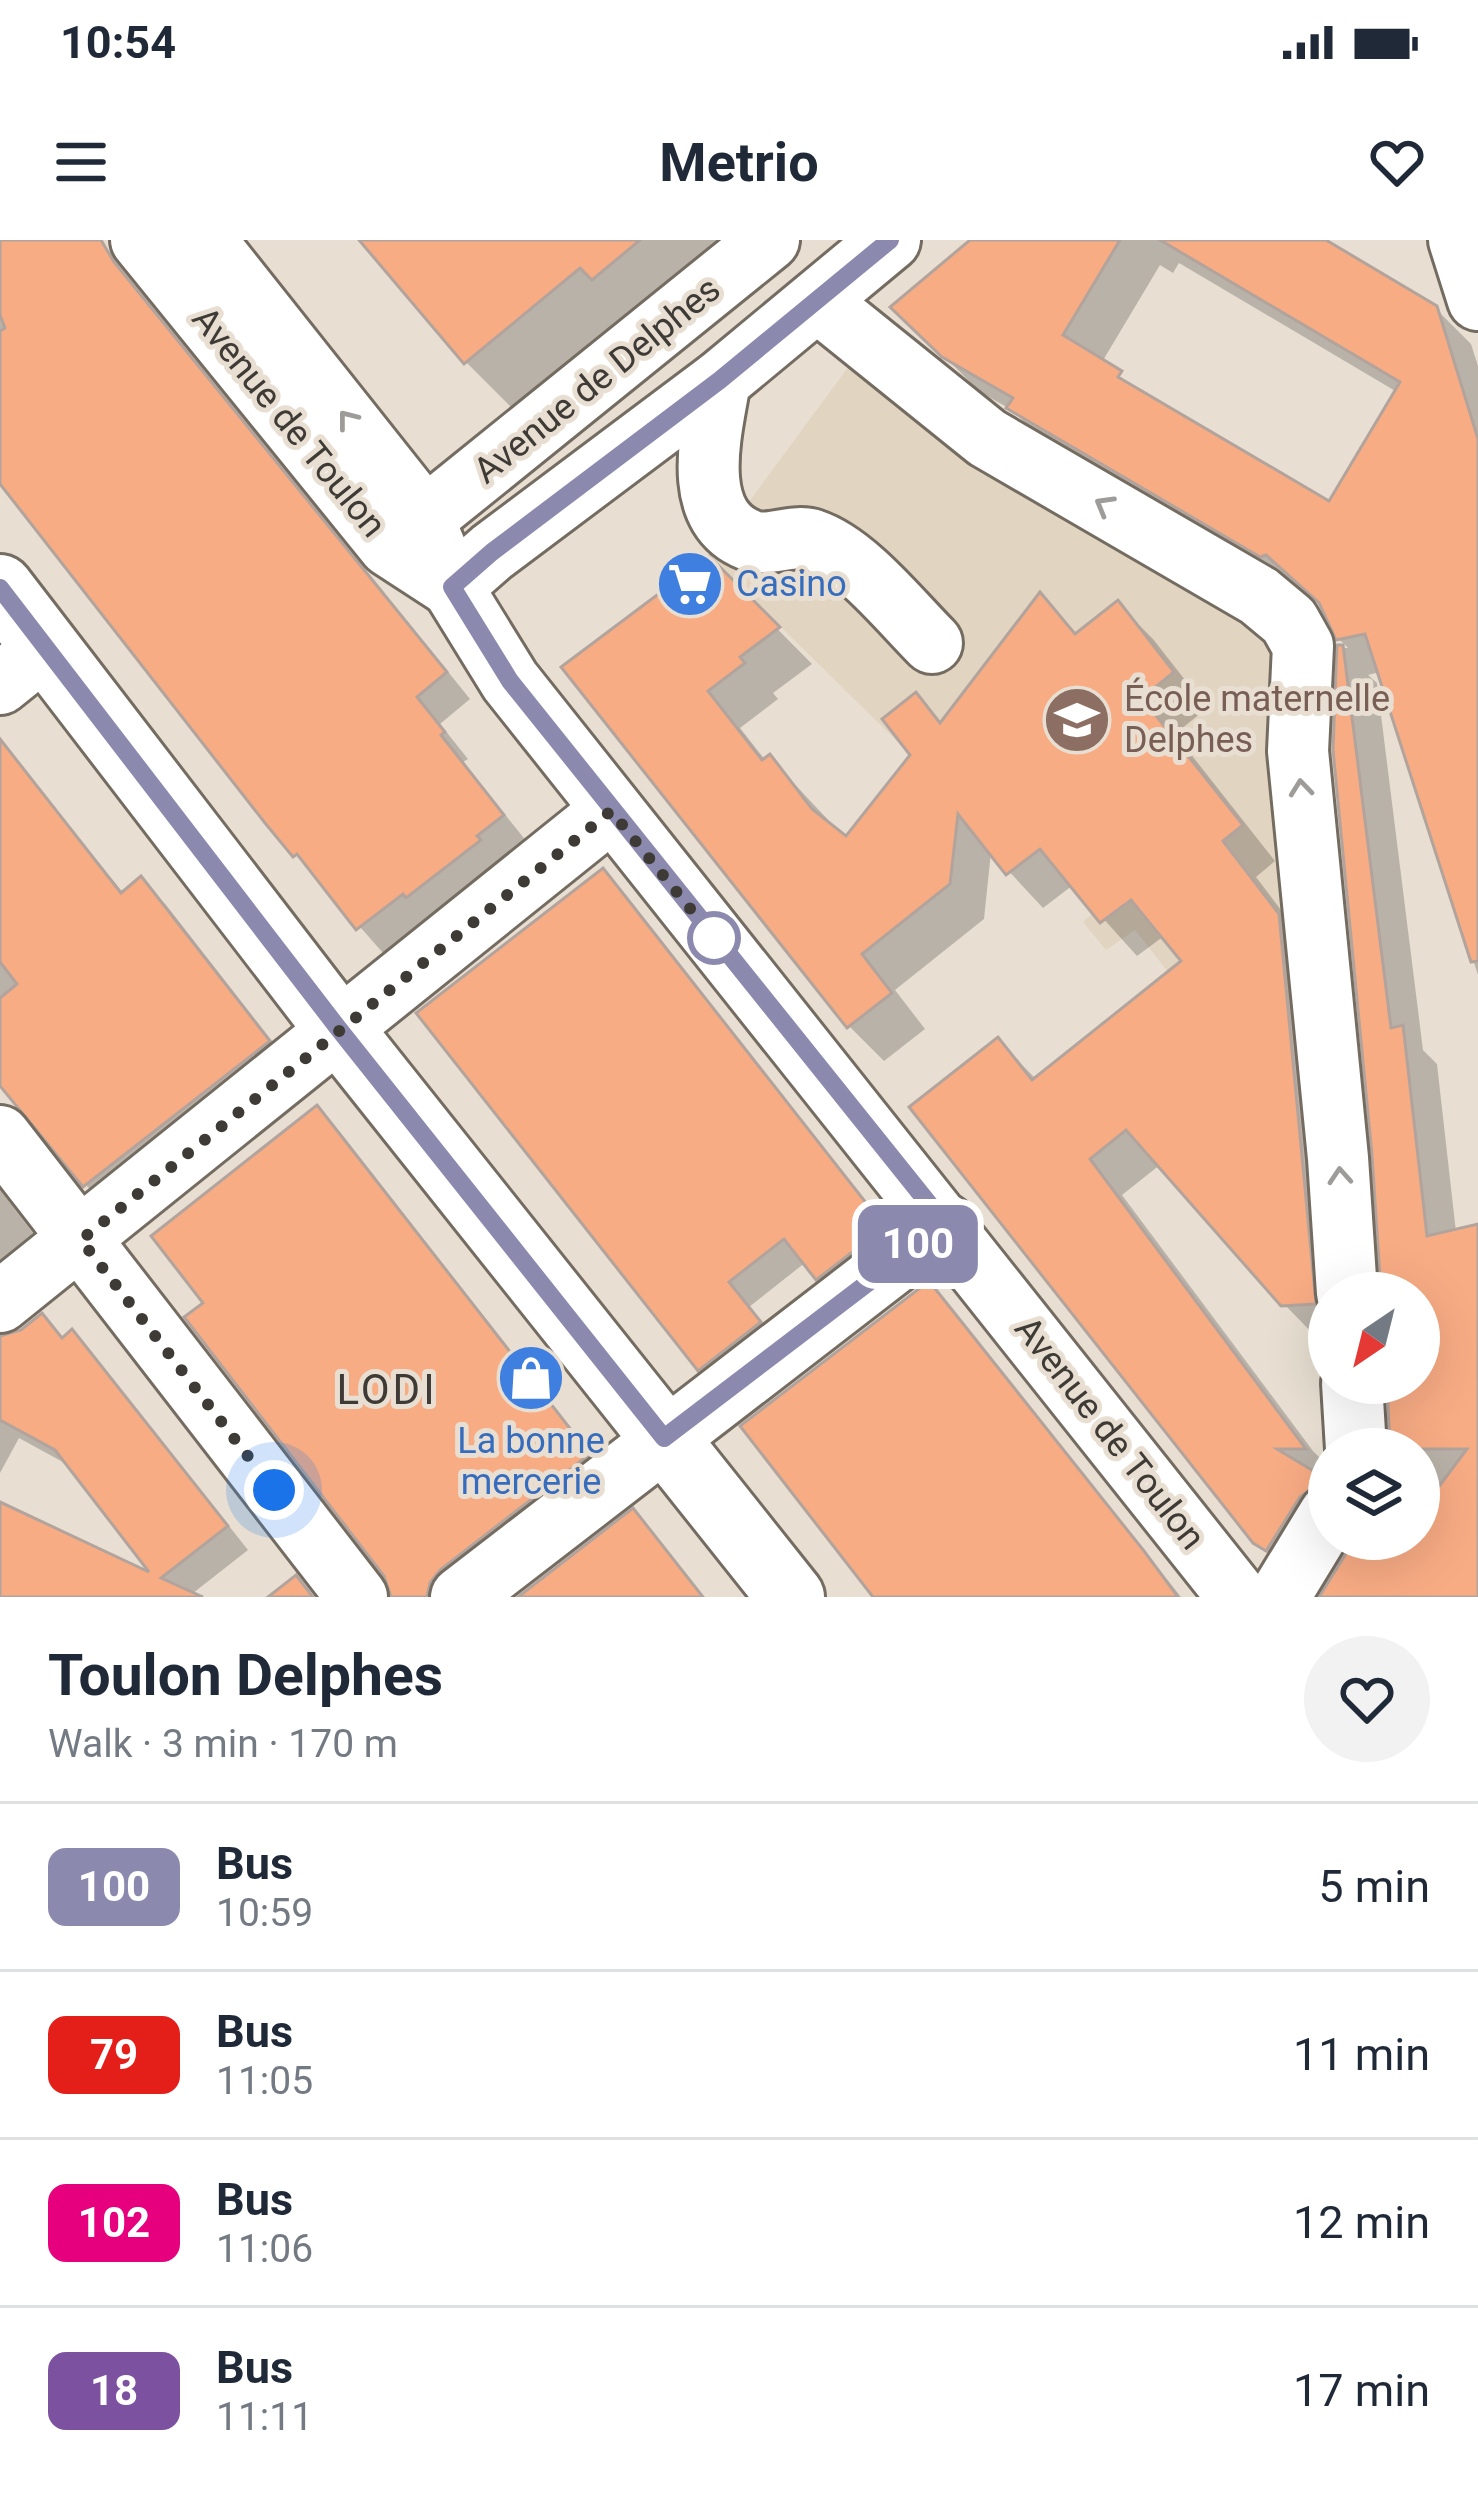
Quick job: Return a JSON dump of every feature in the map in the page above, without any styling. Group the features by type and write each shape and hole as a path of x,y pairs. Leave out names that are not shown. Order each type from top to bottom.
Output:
{"main road":[{"path":"0,588 23,666 338,1028 791,1597"}],"street":[{"name":"Avenue de Toulon","path":"141,240 389,546 452,587"},
{"name":"Avenue de Toulon","path":"205,240 420,511 452,587 498,665 1238,1597"},
{"name":"Avenue de Delphes","path":"420,511 442,504 769,240"},
{"name":"Avenue de Delphes","path":"452,587 720,380 890,240"},
{"path":"1459,240 1478,300"},
{"path":"817,301 987,438 1259,596 1289,621 1303,646 1298,751 1339,1158 1346,1272"},
{"path":"720,380 710,444 710,501 730,527 752,542 810,538 844,556 932,643"},
{"path":"0,1302 611,811"},
{"path":"0,1136 357,1597"},
{"path":"461,1597 945,1224"},
{"path":"1280,1597 1308,1550"}],"shaded area":[{"name":"École maternelle Delphes","path":"852,362 1254,626 1277,655 1304,988 1228,1048 1135,930 1106,950 1083,922 1092,914 1040,849 1006,875 912,756 709,556"}],"building":[{"path":"0,240 101,240 114,262 447,672 417,697 504,815 477,836 481,840 356,930 297,854 293,857 265,823 0,484 0,331 5,328 0,315"},
{"path":"359,240 640,240 592,280 580,268 464,364"},
{"path":"970,240 1120,240 1063,335 1122,371 1118,377 1329,501 1400,382 1160,240 1326,240 1437,306 1478,439 1478,961 1471,962 1365,634 1336,640 1319,603 1266,555 1260,557 1006,408 1013,398 942,357 890,307"},
{"path":"709,556 780,627 740,657 745,663 708,691 762,760 770,754 812,809 846,836 910,755 882,719 916,692 940,723 1040,592 1075,634 1118,600 1174,672 1142,698 1243,825 1223,841 1279,914 1313,1272 1308,1272 1308,1304 1281,1306 1126,1130 1090,1159 1306,1449 1277,1449 1308,1468 1308,1491 1266,1551 1253,1543 909,1107 998,1037 1032,1080 1181,961 1131,900 1100,923 1040,849 1006,875 958,814 950,884 862,954 892,993 847,1028 561,667"},
{"path":"1337,645 1343,645 1391,1028 1403,1025 1427,1236 1478,1224 1478,1597 1319,1597 1342,1560 1440,1560 1440,1485 1467,1449 1440,1449 1440,1428 1389,1428 1388,1404 1440,1404 1440,1272 1380,1272 1333,750"},
{"path":"0,739 121,893 141,876 270,1041 83,1187 0,1086 0,998 17,984 0,962"},
{"path":"603,868 885,1227 816,1280 784,1239 729,1282 761,1322 698,1371 416,1013"},
{"path":"317,1105 590,1454 440,1570 427,1597 391,1597 384,1576 184,1317 203,1303 151,1236"},
{"path":"929,1281 1178,1597 873,1597 740,1426"},
{"path":"42,1313 62,1338 72,1329 228,1526 161,1578 203,1597 0,1597 0,1502 149,1572 55,1450 0,1420 0,1336 21,1330"},
{"path":"633,1508 703,1597 518,1597"},
{"path":"296,1575 313,1597 268,1597"}],"bus line":[{"name":"100","path":"0,588 338,1028 664,1438 945,1224 510,681 452,587 720,380 890,240"}],"place":[{"name":"Casino","path":"690,584"},
{"name":"École maternelle Delphes","path":"1077,720"},
{"name":"La bonne mercerie","path":"531,1378"}],"district":[{"name":"LODI","path":"387,1389"}],"route":[{"path":"274,1490 81,1240 611,811 714,938"}]}
